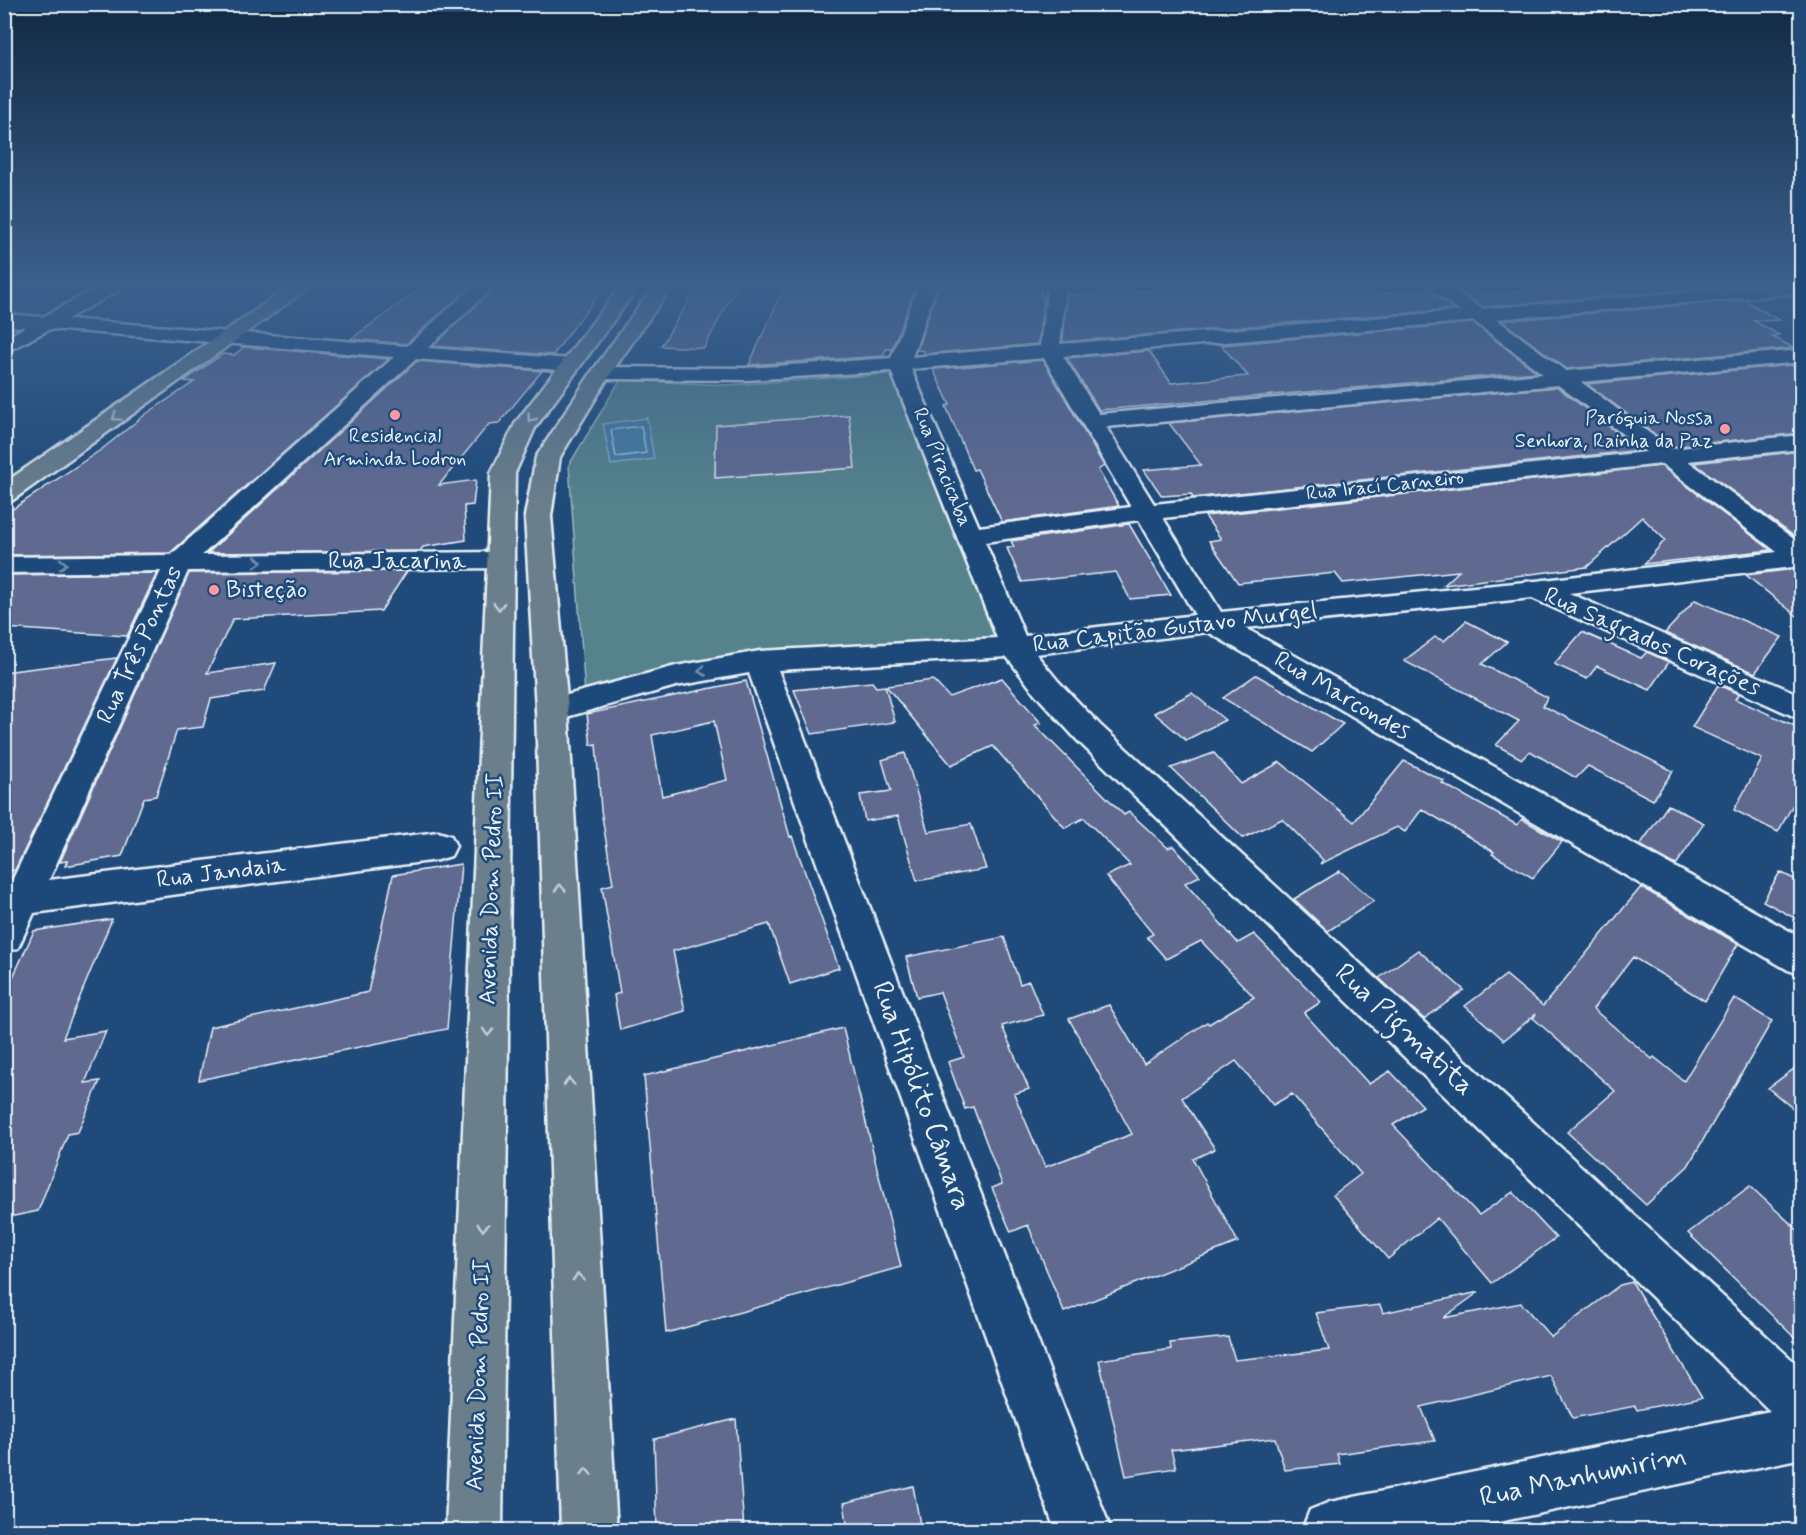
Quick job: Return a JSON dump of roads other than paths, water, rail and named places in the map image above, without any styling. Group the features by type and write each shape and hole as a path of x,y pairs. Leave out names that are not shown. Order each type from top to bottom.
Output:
{"main road":[{"path":"4,495 199,359"},
{"name":"Avenida Dom Pedro II","path":"589,1530 552,710 538,516 548,457 591,359"},
{"name":"Avenida Dom Pedro II","path":"474,1530 503,473 524,428 596,359"}],"street":[{"name":"Rua Três Pontas","path":"4,937 14,900 178,563 404,359"},
{"path":"472,359 586,369 746,374 949,359"},
{"path":"899,363 901,359"},
{"name":"Rua Marcondes","path":"1054,359 1213,622 1802,958"},
{"path":"1536,359 1801,558"},
{"path":"1094,421 1559,376 1770,359"},
{"name":"Rua Piracicaba","path":"899,363 1015,647"},
{"name":"Rua Irací Carneiro","path":"970,536 1146,512 1802,442"},
{"name":"Rua Capitão Gustavo Murgel","path":"552,710 676,676 760,661 1015,647 1213,622 1536,589 1801,558"},
{"name":"Rua Jacarina","path":"4,565 501,560"},
{"name":"Rua Sagrados Corações","path":"1536,589 1802,710"},
{"name":"Rua Pigmatita","path":"1015,647 1047,688 1089,734 1802,1405"},
{"name":"Rua Hipólito Câmara","path":"760,661 1083,1530"},
{"name":"Rua Jandaia","path":"14,900 438,846"},
{"name":"Rua Manhumirim","path":"1330,1530 1802,1431"}],"water":[{"path":"647,418 654,459 611,465 603,424"}],"place":[{"name":"Residencial Arminda Lodron","path":"395,415"},
{"name":"Paróquia Nossa Senhora, Rainha da Paz","path":"1725,429"},
{"name":"Bisteção","path":"214,590"}]}
